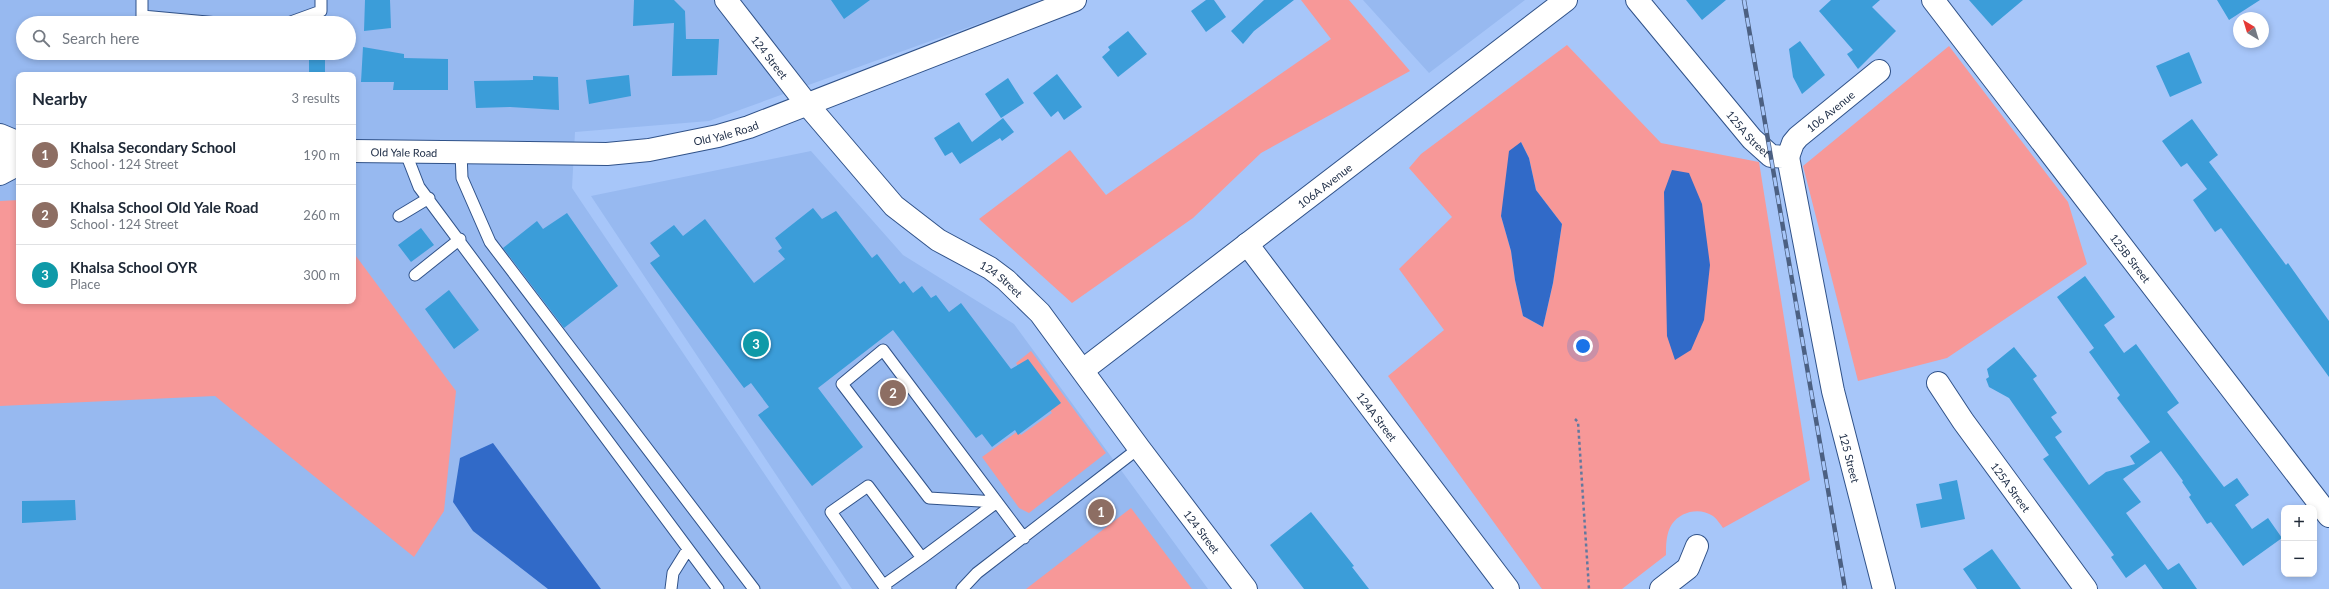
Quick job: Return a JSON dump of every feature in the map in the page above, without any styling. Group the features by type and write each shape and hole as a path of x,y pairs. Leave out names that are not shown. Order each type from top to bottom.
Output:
{"street":[{"name":"124 Street","path":"726,0 806,103 894,206 938,240 990,268 1006,280 1040,312 1139,448 1246,589"},
{"name":"Old Yale Road","path":"356,151 569,154 649,150 718,136 749,127 806,103 1075,0"},
{"name":"106A Avenue","path":"1083,370 1566,0"},
{"name":"125A Street","path":"1638,0 1752,139 1771,156 1779,158 1788,157 1819,326"},
{"name":"125B Street","path":"1933,0 2329,516"},
{"name":"106 Avenue","path":"1788,157 1793,143 1798,137 1879,71"},
{"path":"0,135 16,142"},
{"path":"0,153 16,153"},
{"path":"0,174 16,166"},
{"name":"124A Street","path":"1247,244 1508,589"},
{"name":"125 Street","path":"1819,326 1849,457 1884,589"},
{"name":"125A Street","path":"1938,383 2086,589"},
{"path":"1661,589 1688,568 1697,546"}],"lane":[{"path":"142,0 142,16"},
{"path":"307,16 320,11 321,0"},
{"path":"405,152 419,187 460,239 718,589"},
{"path":"461,152 462,178 490,242 754,589"},
{"path":"399,216 429,198"},
{"path":"415,275 460,239"},
{"path":"997,502 929,498 842,384 883,350 997,502 1024,538"},
{"path":"962,589 977,573 1139,448"},
{"path":"922,558 868,486 831,512 885,587 997,502"},
{"path":"672,589 673,573 688,549"}],"path":[{"path":"1575,419 1578,422 1589,589"}],"shaded area":[{"path":"0,0 1044,0 709,121 575,132 572,188 842,589 0,589"},
{"path":"1301,0 1349,0 1410,71 1261,153 1193,218 1072,303 979,219 1070,150 1106,195 1331,39"},
{"path":"1363,0 1525,0 1429,73"},
{"path":"1567,45 1661,143 1759,162 1810,480 1723,528 1713,516 1708,513 1697,511 1680,516 1672,524 1667,535 1666,555 1622,589 1542,589 1388,376 1444,330 1399,269 1452,217 1409,168 1421,154","holes":["1521,142 1529,158 1536,190 1562,224 1553,283 1543,327 1523,316 1515,280 1511,251 1501,216"]},
{"path":"1949,46 2068,202 2087,264 1947,358 1858,381 1803,166"},
{"path":"811,151 903,255 1014,324 1208,589 852,589 591,196"},
{"path":"16,200 16,304 356,304 356,256 456,391 444,511 414,557 215,396 0,406 0,201"},
{"path":"1031,351 1106,453 1029,513 1019,508 982,457 1018,431 1021,435 1052,413 1016,363"},
{"path":"1131,508 1192,589 1026,589"}],"water":[{"path":"1521,142 1529,158 1536,190 1562,224 1553,283 1543,327 1523,316 1515,280 1511,251 1501,216 1509,151"},
{"path":"1672,170 1689,173 1702,204 1710,265 1704,320 1691,350 1675,360 1667,336 1664,192"},
{"path":"493,443 601,589 548,589 473,531 453,502 460,458"}],"building":[{"path":"365,0 390,0 391,28 364,31"},
{"path":"634,0 674,0 685,11 686,39 719,39 717,75 672,76 674,23 633,26"},
{"path":"831,0 870,0 844,19"},
{"path":"1206,0 1214,0 1226,17 1206,32 1191,11"},
{"path":"1264,0 1294,0 1254,31 1243,44 1231,31"},
{"path":"1686,0 1726,0 1702,20"},
{"path":"1831,0 1880,0 1872,7 1896,31 1858,69 1847,54 1853,50 1819,11"},
{"path":"1969,0 2023,0 1992,26"},
{"path":"2217,0 2260,0 2241,12 2233,12 2233,17 2229,20"},
{"path":"1128,31 1147,54 1118,77 1102,57 1110,50 1108,47"},
{"path":"1800,41 1825,75 1802,94 1793,77 1789,49"},
{"path":"363,47 404,54 404,58 448,59 448,90 393,90 394,82 361,82"},
{"path":"2189,52 2202,83 2170,97 2156,66"},
{"path":"309,60 325,60 325,72 309,72"},
{"path":"1057,74 1082,107 1064,120 1058,111 1051,117 1033,93"},
{"path":"629,75 631,96 589,104 586,80"},
{"path":"533,76 558,77 559,110 510,107 476,108 474,81 533,80"},
{"path":"1008,78 1024,103 1001,118 985,94"},
{"path":"1003,118 1014,132 1002,141 1000,138 960,164 952,152 945,156 934,138 959,122 972,142"},
{"path":"2192,119 2218,155 2209,162 2286,265 2288,263 2329,321 2329,377 2221,228 2215,232 2193,200 2207,189 2187,163 2181,167 2162,141"},
{"path":"813,208 822,219 836,211 872,258 877,254 900,284 904,281 913,293 922,286 931,298 936,295 949,312 961,303 1011,369 1028,359 1061,403 1018,435 1015,430 992,447 982,434 976,438 893,330 818,388 863,447 812,486 758,415 769,407 751,383 744,388 650,263 660,256 650,243 674,225 683,236 705,219 754,283 785,259 778,251 782,248 775,238"},
{"path":"567,213 618,286 564,328 503,248 537,221 543,229"},
{"path":"421,228 434,245 411,262 398,245"},
{"path":"2085,276 2115,317 2104,325 2124,353 2136,344 2179,403 2167,412 2224,487 2237,478 2249,495 2235,505 2252,529 2268,518 2281,539 2243,566 2211,522 2207,524 2189,497 2191,495 2182,482 2183,481 2161,451 2123,479 2141,502 2126,513 2168,570 2179,563 2197,589 2163,589 2145,564 2126,578 2111,557 2114,555 2043,459 2049,455 2009,398 1989,387 1986,379 1989,377 1987,369 2014,347 2037,376 2033,379 2057,413 2051,417 2062,432 2055,437 2089,485 2106,472 2135,464 2130,456 2150,442 2117,398 2120,395 2089,352 2094,348 2057,297"},
{"path":"449,290 479,330 454,349 425,309"},
{"path":"1957,480 1965,519 1921,528 1916,504 1942,499 1939,484"},
{"path":"75,500 76,520 22,523 22,501"},
{"path":"1311,512 1354,566 1352,567 1369,589 1304,589 1270,545"},
{"path":"1992,549 2021,589 1977,589 1963,569"}],"railway":[{"path":"1744,0 1845,589"}],"place":[{"name":"Khalsa School OYR","path":"756,344"},
{"name":"Khalsa School Old Yale Road","path":"893,393"},
{"name":"Khalsa Secondary School","path":"1101,512"}]}
